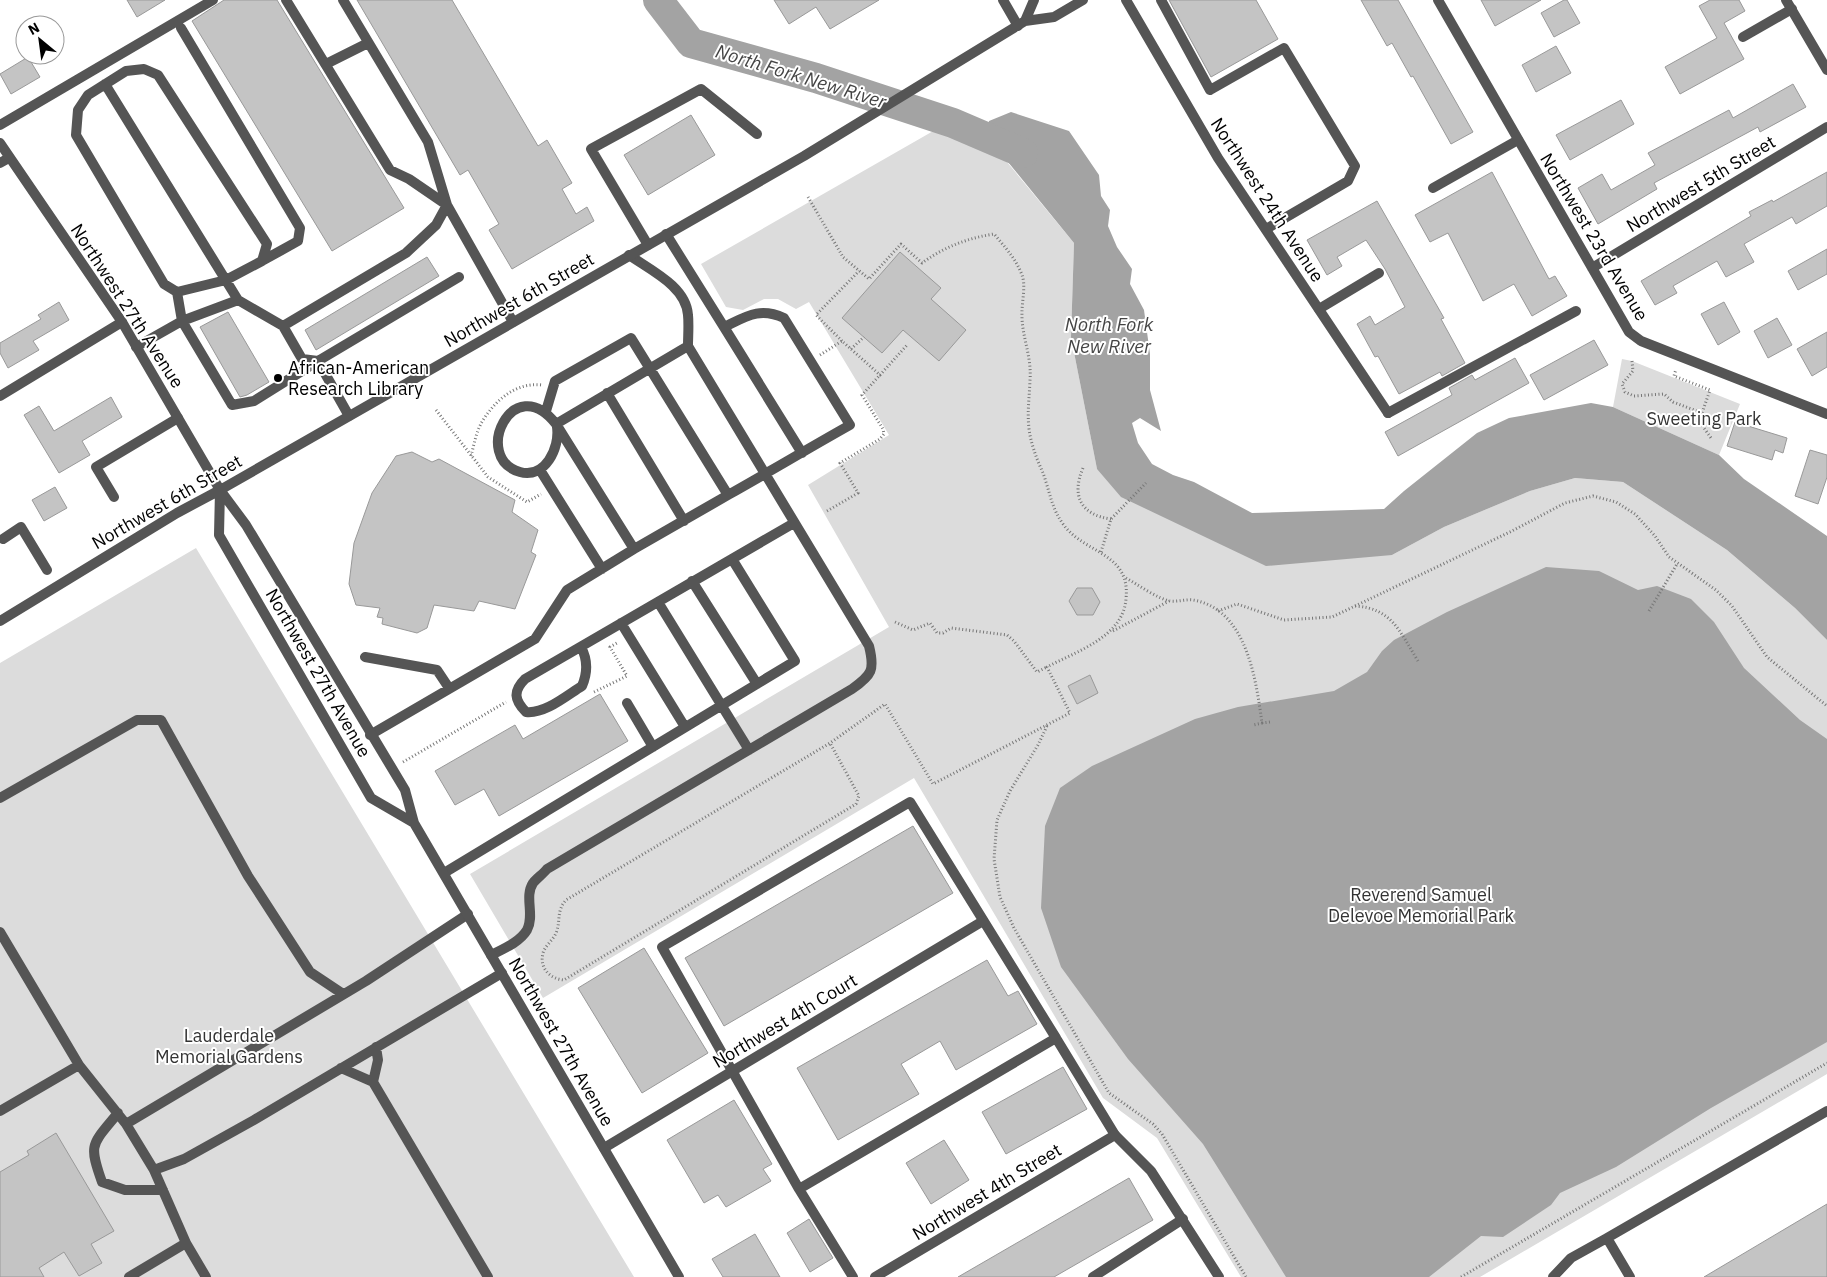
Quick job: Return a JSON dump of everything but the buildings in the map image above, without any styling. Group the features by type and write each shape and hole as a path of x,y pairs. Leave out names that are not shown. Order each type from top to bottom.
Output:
{"street":[{"path":"0,125 212,0"},
{"path":"286,0 390,170 409,179 448,206"},
{"path":"344,0 428,142 448,206 513,322"},
{"path":"1003,0 1021,23 1034,0"},
{"name":"Northwest 6th Street","path":"0,620 177,513 804,156 1021,23 1054,17 1084,0"},
{"name":"Northwest 24th Avenue","path":"1126,0 1218,158 1388,413 1576,311"},
{"path":"1161,0 1210,90 1284,48 1354,166 1348,181 1266,229"},
{"name":"Northwest 23rd Avenue","path":"1438,0 1629,332 1641,341 1827,414"},
{"path":"1743,36 1789,5 1827,70"},
{"path":"180,28 300,228 298,241 262,261 226,280 177,292 164,284 76,135 78,110 88,95 126,70 144,69 158,75 267,244 262,261"},
{"path":"326,64 368,43"},
{"path":"105,84 238,300 283,326 302,359 318,361"},
{"path":"648,244 592,149 701,89 757,134"},
{"name":"Northwest 5th Street","path":"1592,268 1827,127"},
{"path":"1434,188 1518,140"},
{"name":"Northwest 27th Avenue","path":"0,144 4,160 122,322 220,490 240,514 370,735 405,790 414,823 680,1277"},
{"path":"283,326 406,253 436,225 448,206"},
{"path":"666,234 802,453"},
{"path":"491,955 516,941 527,930 531,913 529,899 533,884 547,869 868,678 873,663 869,646 688,346 688,313 684,301 673,286 629,256"},
{"path":"1319,309 1379,273"},
{"path":"177,292 182,321 232,405 254,401 459,278"},
{"path":"136,347 182,321 238,300"},
{"path":"370,735 535,639 567,590 850,425 784,318 771,312 752,314 724,328"},
{"path":"0,396 122,322"},
{"path":"546,411 555,381 631,338 648,369 728,495"},
{"path":"556,424 688,346"},
{"path":"318,361 349,416"},
{"path":"607,394 684,521"},
{"path":"556,424 558,434 555,449 540,470 530,474 518,471 508,464 499,450 497,438 500,427 508,415 520,408 533,405 546,411 556,424 634,550"},
{"path":"114,497 96,466 178,418"},
{"path":"540,470 602,569"},
{"name":"Northwest 27th Avenue","path":"220,490 219,535 371,798 414,823"},
{"path":"581,647 586,656 587,668 582,686 542,710 534,713 526,712 516,697 516,687 525,679 794,523"},
{"path":"3,539 21,527 46,570"},
{"path":"444,873 795,661 732,559"},
{"path":"692,582 757,684"},
{"path":"658,602 723,704 749,750"},
{"path":"622,623 685,727"},
{"path":"365,656 437,670 449,688"},
{"path":"627,703 653,747"},
{"path":"0,798 137,720 161,720 248,876 310,972 343,994"},
{"path":"853,1277 800,1189 662,947 910,802 1114,1135 1151,1170 1219,1277"},
{"path":"126,1124 343,994 468,914"},
{"name":"Northwest 4th Court","path":"604,1148 984,921"},
{"path":"0,932 79,1065 126,1124 154,1170 186,1243 206,1277"},
{"path":"154,1170 192,1155 502,973"},
{"path":"800,1189 1056,1038"},
{"path":"373,1082 378,1060 376,1048"},
{"path":"0,1111 79,1065"},
{"path":"341,1068 373,1082 488,1277"},
{"path":"1553,1277 1571,1258 1827,1110"},
{"path":"118,1113 95,1141 93,1157 102,1182 125,1190 163,1190"},
{"name":"Northwest 4th Street","path":"875,1277 1114,1135"},
{"path":"1093,1277 1183,1219"},
{"path":"1606,1238 1630,1277"},
{"path":"129,1277 186,1243"}],"path":[{"path":"808,197 843,257 869,279"},
{"path":"859,271 816,315 880,375"},
{"path":"851,349 864,337"},
{"path":"810,361 842,341"},
{"path":"827,511 858,493 840,463 880,439 884,434 883,429 862,395 908,344"},
{"path":"1680,356 1674,376 1710,390 1702,413"},
{"path":"1632,361 1632,371 1622,384 1625,392 1634,396 1664,394 1673,402 1702,413 1705,418 1702,425 1711,438"},
{"path":"436,410 488,477 527,502 542,494"},
{"path":"1083,468 1078,479 1077,494 1085,509 1097,518 1111,519"},
{"path":"1101,552 1111,519 1146,483"},
{"path":"1218,611 1237,604 1284,620 1332,617 1565,503 1593,496 1616,502 1635,514 1677,564 1716,590 1732,606 1767,657 1827,706"},
{"path":"1650,610 1677,564"},
{"path":"1126,578 1169,601"},
{"path":"1110,632 1169,601 1194,600 1218,611 1232,625 1246,649 1254,677 1262,723"},
{"path":"1354,606 1371,607 1386,614 1399,630 1418,661"},
{"path":"895,622 913,630 930,624 937,633 943,633 951,628 1007,635 1037,672 1047,667"},
{"path":"1254,725 1270,722"},
{"path":"1047,725 1034,753 1010,791 998,820 994,860 1000,897 1014,928 1109,1093 1153,1124 1162,1134 1246,1277"},
{"path":"1461,1277 1827,1064"}],"green space":[{"name":"Reverend Samuel Delevoe Memorial Park","path":"942,126 1007,162 1074,243 1071,337 1097,469 1392,555 1444,527 1530,491 1575,478 1623,482 1727,550 1795,608 1827,640 1827,1074 1480,1277 1241,1277 1157,1138 1103,1098 914,778 543,998 470,874 889,627 808,485 889,435 809,302 796,309 778,299 764,299 743,310 726,307 701,264"},
{"name":"Sweeting Park","path":"1622,359 1632,361 1740,404 1719,455 1613,407"},
{"name":"Lauderdale Memorial Gardens","path":"196,548 634,1277 0,1277 0,663"}],"water":[{"path":"1011,112 1069,131 1099,175 1101,196 1110,210 1108,226 1117,247 1132,269 1130,284 1144,310 1150,354 1150,390 1161,431 1140,418 1132,423 1138,443 1152,464 1173,475 1194,482 1252,513 1384,509 1477,433 1509,418 1591,403 1613,407 1719,455 1744,479 1827,536 1827,640 1795,608 1727,550 1623,482 1575,478 1530,491 1444,527 1392,555 1266,566 1121,497 1097,469 1071,337 1074,243 1008,162 983,148 989,121"},
{"path":"1546,567 1599,571 1638,590 1657,586 1691,599 1714,622 1744,668 1800,720 1827,739 1827,1042 1711,1108 1616,1167 1560,1193 1551,1205 1503,1237 1481,1236 1429,1277 1286,1277 1203,1144 1128,1059 1061,967 1041,908 1045,826 1060,788 1092,766 1195,719 1238,707 1334,691 1367,672 1382,651 1394,640 1447,612"}],"waterway":[{"name":"North Fork New River","path":"658,0 691,43 816,78 953,123 1023,153"}],"place":[{"name":"African-American Research Library","path":"278,378"}]}
